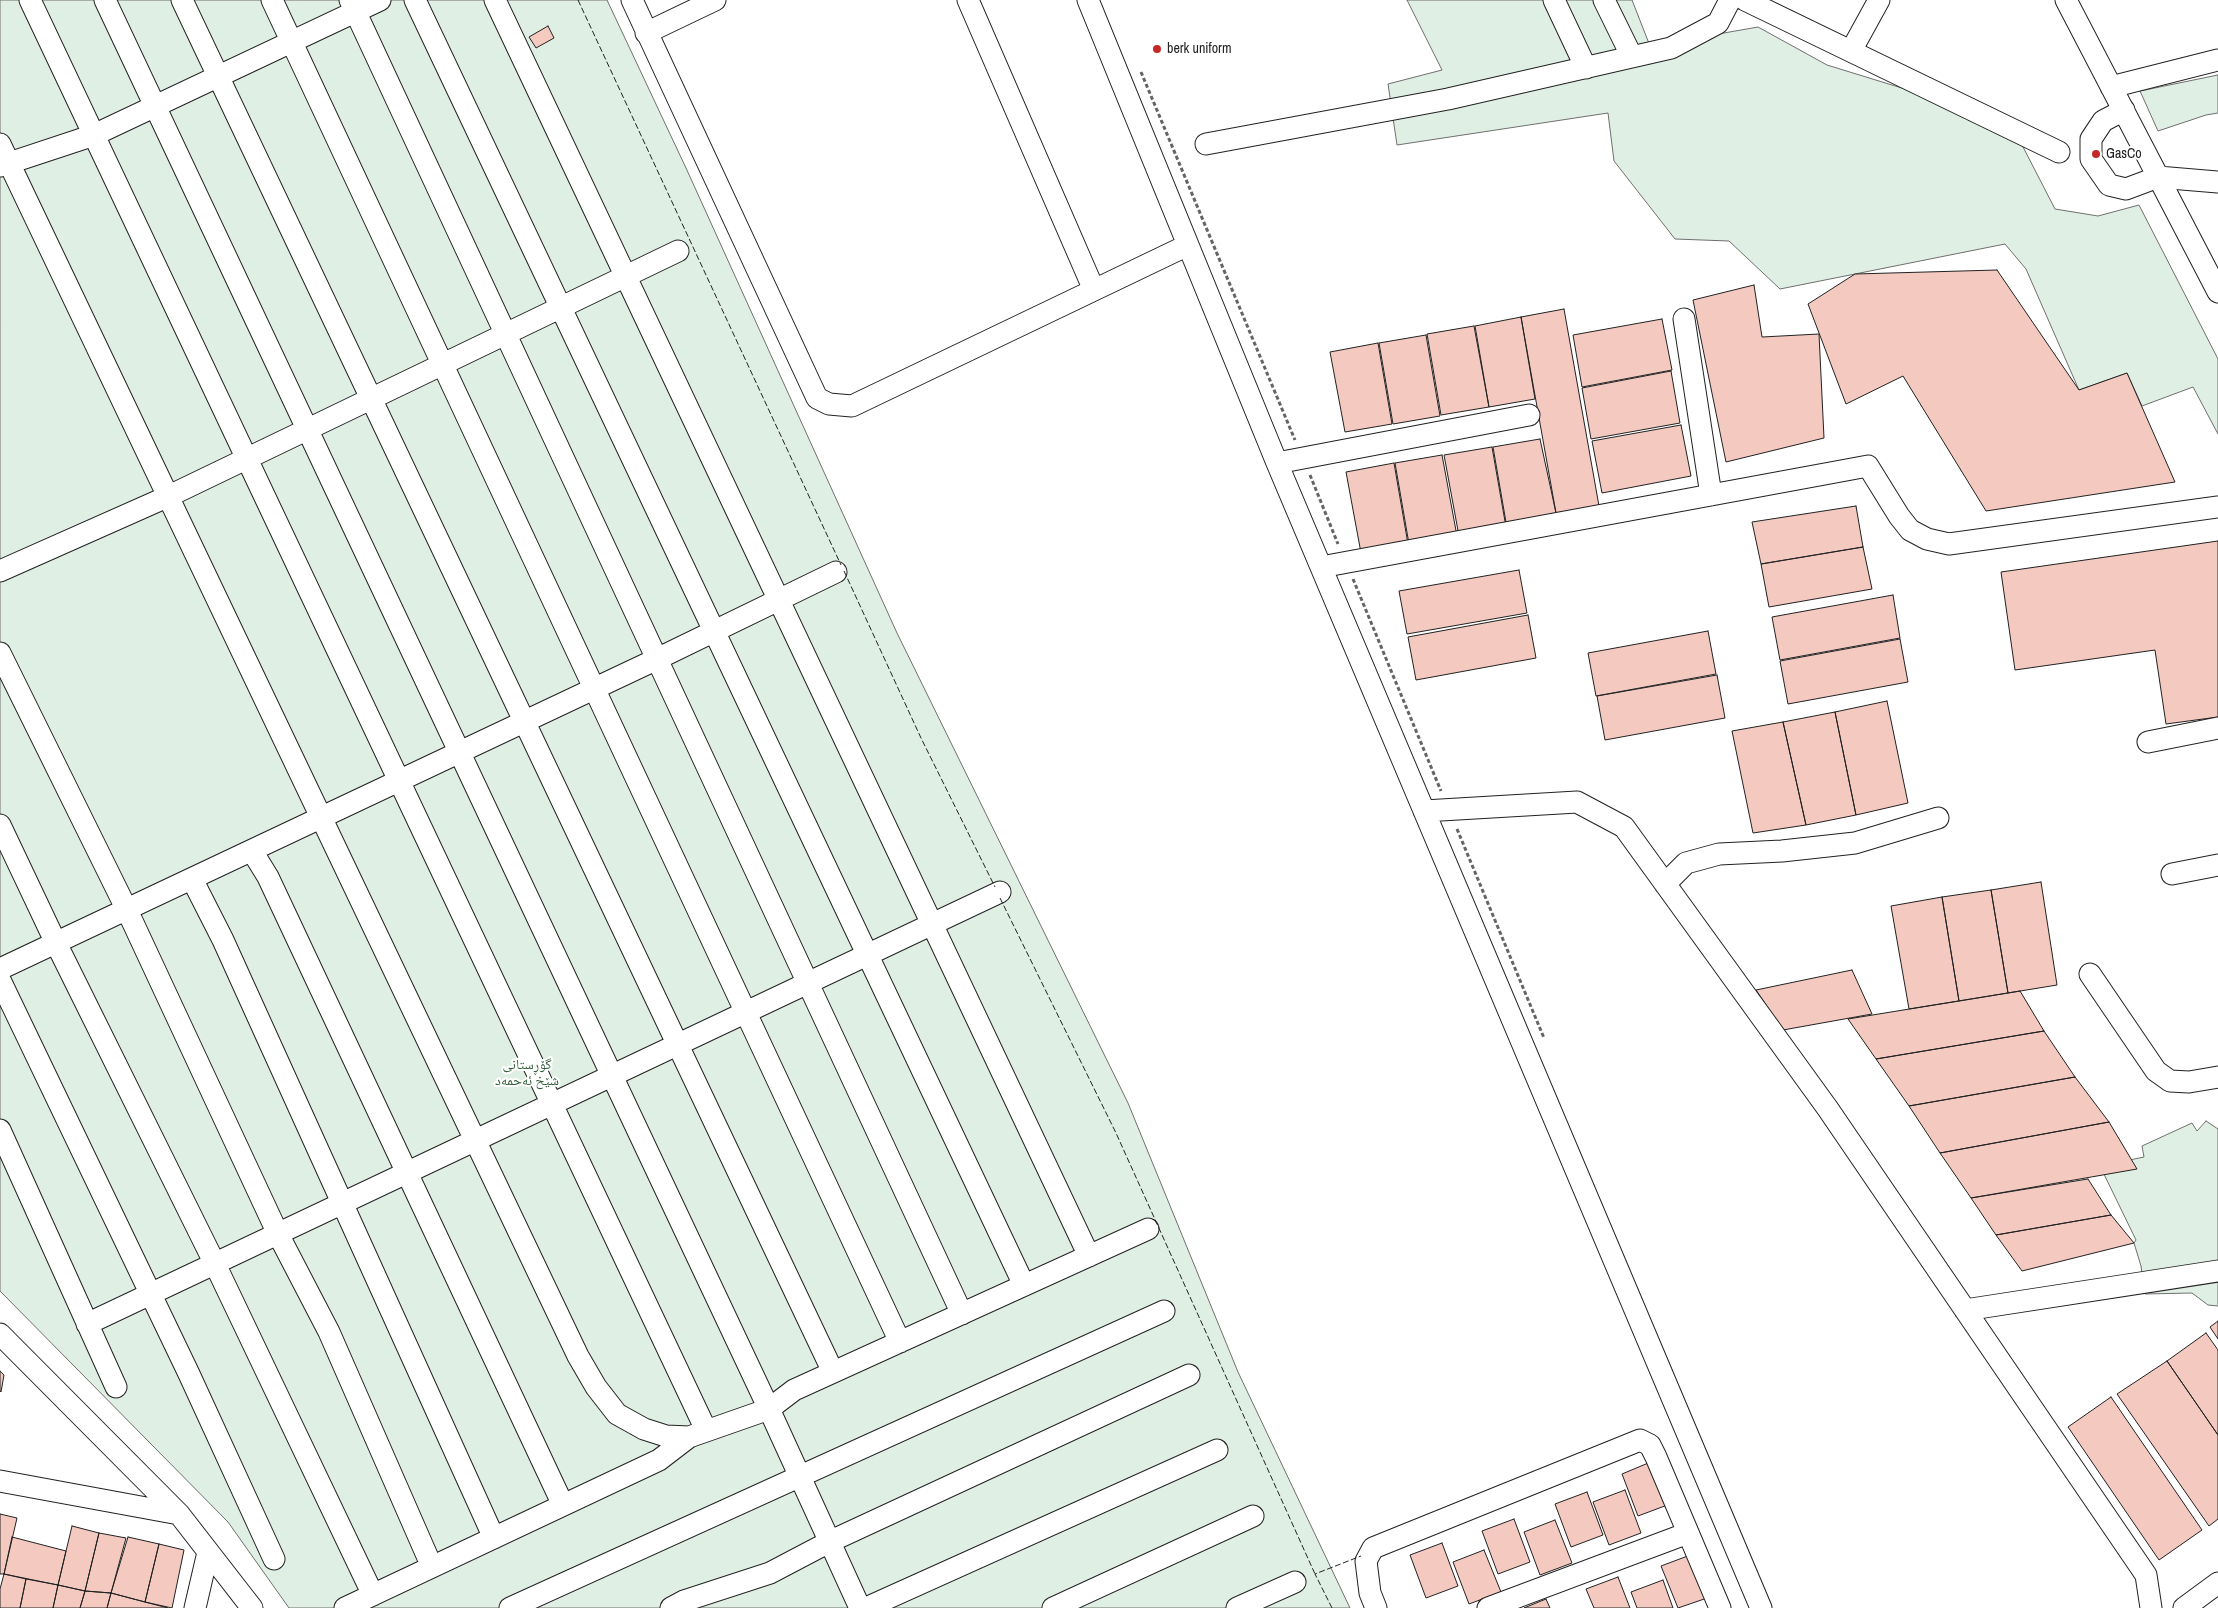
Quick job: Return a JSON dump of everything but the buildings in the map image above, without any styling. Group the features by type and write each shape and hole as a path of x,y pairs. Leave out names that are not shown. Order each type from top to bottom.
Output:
{"street":[{"path":"30,0 551,1104 698,1433"},
{"path":"105,0 769,1409 860,1608"},
{"path":"182,0 832,1372"},
{"path":"272,0 900,1342"},
{"path":"380,0 353,6 292,42 94,135 3,157 168,496 578,1356 596,1387 617,1414 644,1429 666,1436 698,1433 769,1409 794,1390 1148,1229"},
{"path":"415,0 1024,1284"},
{"path":"495,0 1089,1256"},
{"path":"632,0 816,398 829,404 852,406 1188,245"},
{"path":"646,33 715,0"},
{"path":"968,0 1094,290"},
{"path":"1088,0 1277,463 1761,1608"},
{"path":"1554,0 1586,68"},
{"path":"1604,0 1632,57"},
{"path":"1206,144 1448,99 1671,48 1718,23 1730,0"},
{"path":"1745,0 2059,152"},
{"path":"1851,52 1879,0"},
{"path":"2066,0 2218,292"},
{"path":"353,6 962,1314"},
{"path":"2111,87 2218,60"},
{"path":"2124,110 2103,122 2091,139 2091,159 2109,185 2126,190 2158,177 2218,182"},
{"path":"0,570 168,496 678,251"},
{"path":"1684,319 1711,495"},
{"path":"1277,463 1529,415"},
{"path":"1321,567 1868,466 1910,530 1927,539 1949,544 2218,507"},
{"path":"0,969 55,941 127,910 714,632 836,572"},
{"path":"0,653 127,910 278,1234 329,1332 432,1567"},
{"path":"2148,742 2218,728"},
{"path":"1424,811 1577,802 1624,827 1828,1109 2146,1575 2151,1608"},
{"path":"1666,884 1686,863 1719,854 1782,851 1855,843 1938,818"},
{"path":"0,825 55,941 215,1264 373,1595"},
{"path":"252,851 268,877 405,1173 563,1505"},
{"path":"2172,874 2218,865"},
{"path":"192,879 223,940 494,1538"},
{"path":"88,1324 1000,892"},
{"path":"2090,974 2156,1071 2170,1081 2189,1082 2218,1077"},
{"path":"0,980 151,1294 274,1559"},
{"path":"0,1130 5,1153 88,1324 116,1387"},
{"path":"1965,1310 2218,1271"},
{"path":"510,1608 1164,1311"},
{"path":"0,1334 179,1514 252,1608"},
{"path":"671,1608 684,1601 770,1572 830,1542 1189,1375"},
{"path":"344,1608 659,1460 698,1433"},
{"path":"1376,1608 1370,1593 1366,1561 1373,1548 1640,1440 1650,1445 1720,1608"},
{"path":"866,1608 1217,1450"},
{"path":"0,1481 179,1514"},
{"path":"1053,1608 1253,1516"},
{"path":"1488,1608 1688,1532"},
{"path":"195,1608 208,1552"},
{"path":"1237,1608 1295,1582"},
{"path":"2189,1604 2218,1583"}],"green space":[{"name":"گۆڕستانی شێخ ئەحمەد","path":"0,0 607,0 686,168 897,633 1128,1103 1238,1372 1350,1608 289,1608 228,1522 0,1291"},
{"path":"1407,0 1632,0 1650,46 1758,27 1827,65 1918,93 2021,143 2055,209 2098,216 2139,205 2218,359 2218,434 2193,387 2142,406 2127,373 2079,390 2026,269 2005,244 1780,289 1729,241 1675,239 1614,161 1608,113 1397,145 1388,84 1442,70"},
{"path":"2218,75 2218,113 2206,115 2158,131 2140,91"},
{"path":"2206,1121 2218,1129 2218,1306 2208,1305 2192,1293 2145,1294 2141,1266 2134,1243 2136,1240 2100,1166 2144,1157 2142,1146 2192,1123 2197,1131"}],"fence":[{"path":"578,0 841,565"},
{"path":"844,571 921,738 995,887"},
{"path":"1000,898 1116,1133 1315,1574"},
{"path":"1332,1608 1315,1574 1361,1556"}],"place":[{"name":"berk uniform","path":"1157,49"},
{"name":"GasCo","path":"2096,154"}]}
